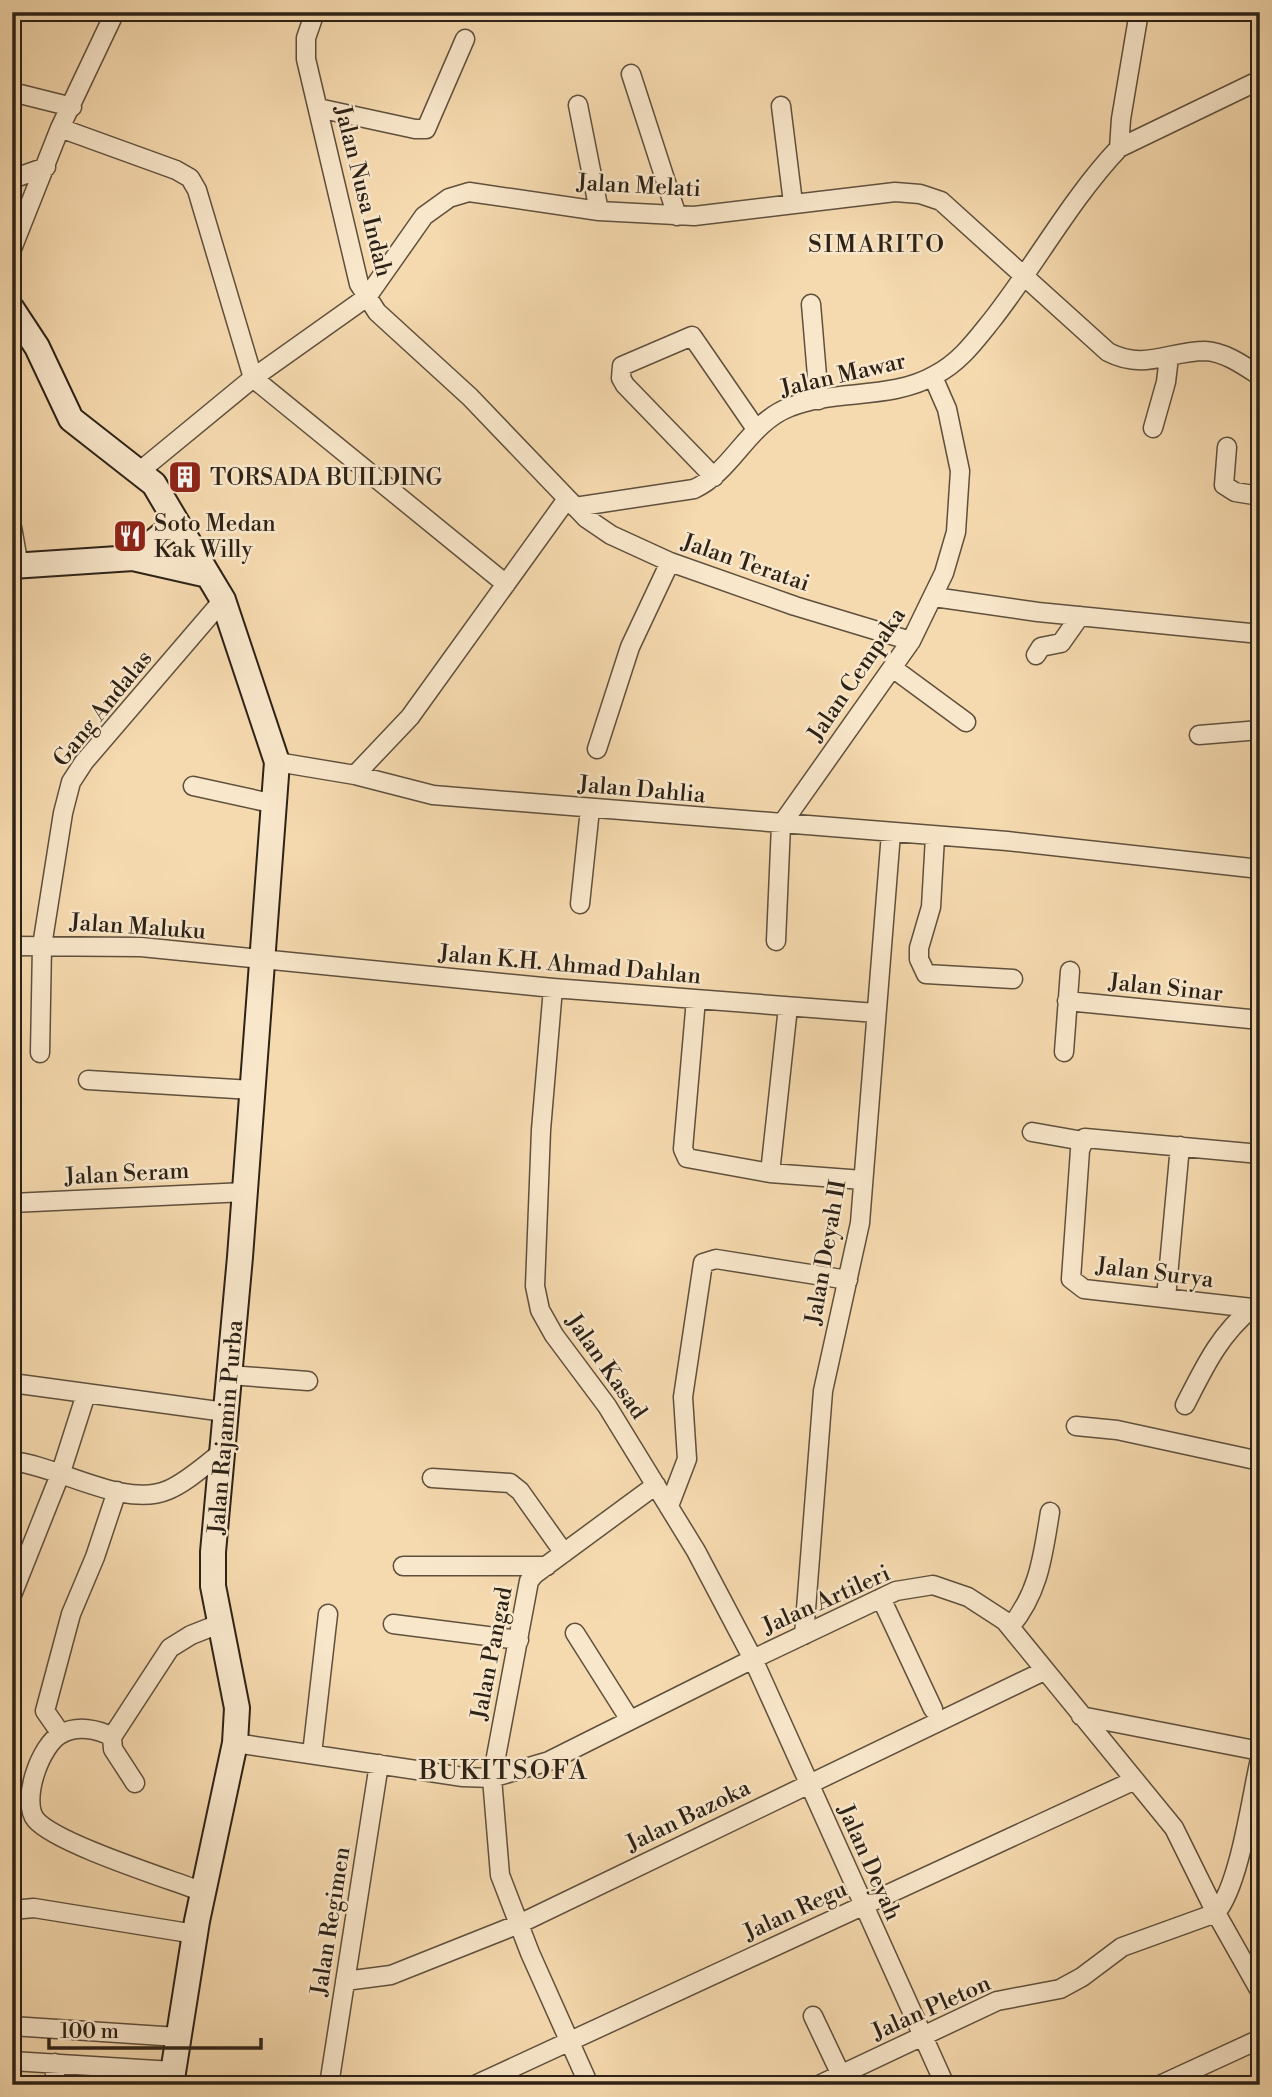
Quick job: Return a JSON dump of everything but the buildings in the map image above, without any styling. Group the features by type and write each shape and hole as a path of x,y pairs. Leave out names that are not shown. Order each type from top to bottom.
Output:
{"street":[{"path":"12,248 61,128 115,12"},
{"name":"Jalan Nusa Indah","path":"315,12 306,49 346,238 359,284 377,312 470,397 571,503"},
{"path":"1139,12 1121,119 1119,148 1260,80"},
{"path":"318,108 426,129 465,39"},
{"path":"631,74 677,216"},
{"path":"12,92 72,107"},
{"path":"578,104 599,211"},
{"path":"781,106 793,203"},
{"path":"61,128 190,178 197,190 253,378 506,584"},
{"name":"Jalan Mawar","path":"571,503 694,489 714,477 756,429 789,407 820,400 856,397 933,377 960,359 1026,278 1101,167 1119,148"},
{"path":"12,178 46,167"},
{"name":"Jalan Melati","path":"140,471 253,378 367,297 424,216 449,198 469,192 599,211 677,216 895,192 920,194 941,201 1108,352 1123,360 1150,361 1206,351 1229,357 1260,376"},
{"path":"811,304 820,400"},
{"path":"12,309 37,347 71,419 84,432 154,484 223,600 277,762"},
{"path":"714,477 623,382 620,374 622,366 673,342 694,337 714,372 756,429"},
{"path":"1153,428 1166,382 1169,357"},
{"name":"Jalan Cempaka","path":"781,825 911,641 934,597 956,533 960,471 947,409 933,377"},
{"path":"1227,447 1224,485 1235,492 1260,496"},
{"path":"355,775 410,718 506,584 571,503"},
{"name":"Jalan Teratai","path":"571,503 611,536 670,562 795,606 911,641"},
{"path":"133,558 177,523"},
{"path":"12,527 15,566 133,558 208,575"},
{"path":"597,749 633,638 670,562"},
{"path":"934,597 1080,616 1260,634"},
{"name":"Gang Andalas","path":"40,1053 42,946 63,813 71,782 84,762 223,600"},
{"path":"1036,655 1041,647 1061,643 1080,616"},
{"path":"894,668 966,722"},
{"path":"1199,735 1260,730"},
{"name":"Jalan Dahlia","path":"277,762 355,775 433,795 781,825 1007,841 1260,869"},
{"name":"Jalan Rajamin Purba","path":"172,2078 203,1892 236,1742 237,1708 213,1586 213,1552 245,1192 260,961 277,762"},
{"path":"192,786 275,804"},
{"path":"580,904 590,809"},
{"path":"776,941 781,825"},
{"name":"Jalan Deyah II","path":"804,1635 817,1434 823,1391 860,1223 891,833"},
{"path":"935,837 930,907 919,948 919,960 926,974 1013,979"},
{"name":"Jalan Maluku","path":"12,946 141,947 260,961"},
{"name":"Jalan K.H. Ahmad Dahlan","path":"260,961 553,988 876,1013"},
{"path":"1064,1052 1070,971"},
{"name":"Jalan Kasad","path":"553,988 541,1130 535,1286 540,1310 554,1335 607,1406 669,1506 753,1658"},
{"path":"696,999 684,1155 693,1160 770,1173 863,1180"},
{"name":"Jalan Sinar","path":"1067,1001 1260,1020"},
{"path":"770,1173 788,1007"},
{"path":"88,1080 252,1090"},
{"path":"1032,1132 1083,1141 1088,1136 1260,1154"},
{"name":"Jalan Surya","path":"1083,1141 1072,1279 1084,1289 1256,1307"},
{"path":"1166,1298 1180,1146"},
{"name":"Jalan Seram","path":"12,1203 245,1192"},
{"path":"669,1506 687,1460 683,1397 703,1263 716,1258 848,1280"},
{"path":"1185,1405 1215,1347 1231,1325 1256,1307"},
{"path":"229,1375 308,1381"},
{"path":"12,1383 225,1412"},
{"path":"12,1595 61,1472 86,1394"},
{"path":"1076,1426 1117,1430 1260,1461"},
{"path":"12,1461 37,1464 117,1492 146,1496 169,1489 222,1453"},
{"path":"432,1478 510,1483 520,1491 564,1553"},
{"name":"Jalan Pangad","path":"589,2085 568,2042 500,1875 492,1778 529,1581 656,1485"},
{"path":"61,1734 45,1711 71,1614 95,1557 117,1492"},
{"path":"1010,1628 1022,1614 1040,1577 1050,1512"},
{"path":"403,1566 547,1566"},
{"name":"Jalan Artileri","path":"236,1742 463,1777 492,1778 549,1761 753,1658 896,1591 933,1586 980,1603 1010,1628 1174,1828 1216,1913 1260,1991"},
{"path":"881,1598 933,1709"},
{"path":"312,1754 328,1614"},
{"path":"135,1783 113,1749 113,1737 170,1648 191,1634 219,1624"},
{"path":"393,1624 519,1640"},
{"path":"575,1633 630,1720"},
{"name":"Jalan Deyah","path":"753,1658 945,2085"},
{"name":"Jalan Bazoka","path":"345,1981 391,1975 519,1924 1044,1671"},
{"path":"1081,1716 1260,1751"},
{"path":"113,1737 100,1730 88,1729 61,1734 52,1741 34,1776 30,1808 37,1821 77,1844 203,1892"},
{"path":"1216,1913 1223,1905 1235,1866 1260,1759"},
{"name":"Jalan Regimen","path":"329,2085 379,1764"},
{"name":"Jalan Regu","path":"475,2085 1135,1780"},
{"path":"12,1910 34,1908 195,1934"},
{"name":"Jalan Pleton","path":"819,2085 997,2001 1060,1989 1082,1977 1122,1947 1216,1913"},
{"path":"813,2016 841,2075"},
{"path":"12,2026 178,2037"},
{"path":"1160,2085 1260,2039"},
{"path":"12,2061 55,2063 172,2078"},
{"path":"55,2063 55,2085"}],"place":[{"name":"TORSADA BUILDING","path":"185,477"},
{"name":"Soto Medan Kak Willy","path":"130,536"}],"district":[{"name":"SIMARITO","path":"877,244"},
{"name":"BUKITSOFA","path":"504,1770"}]}
